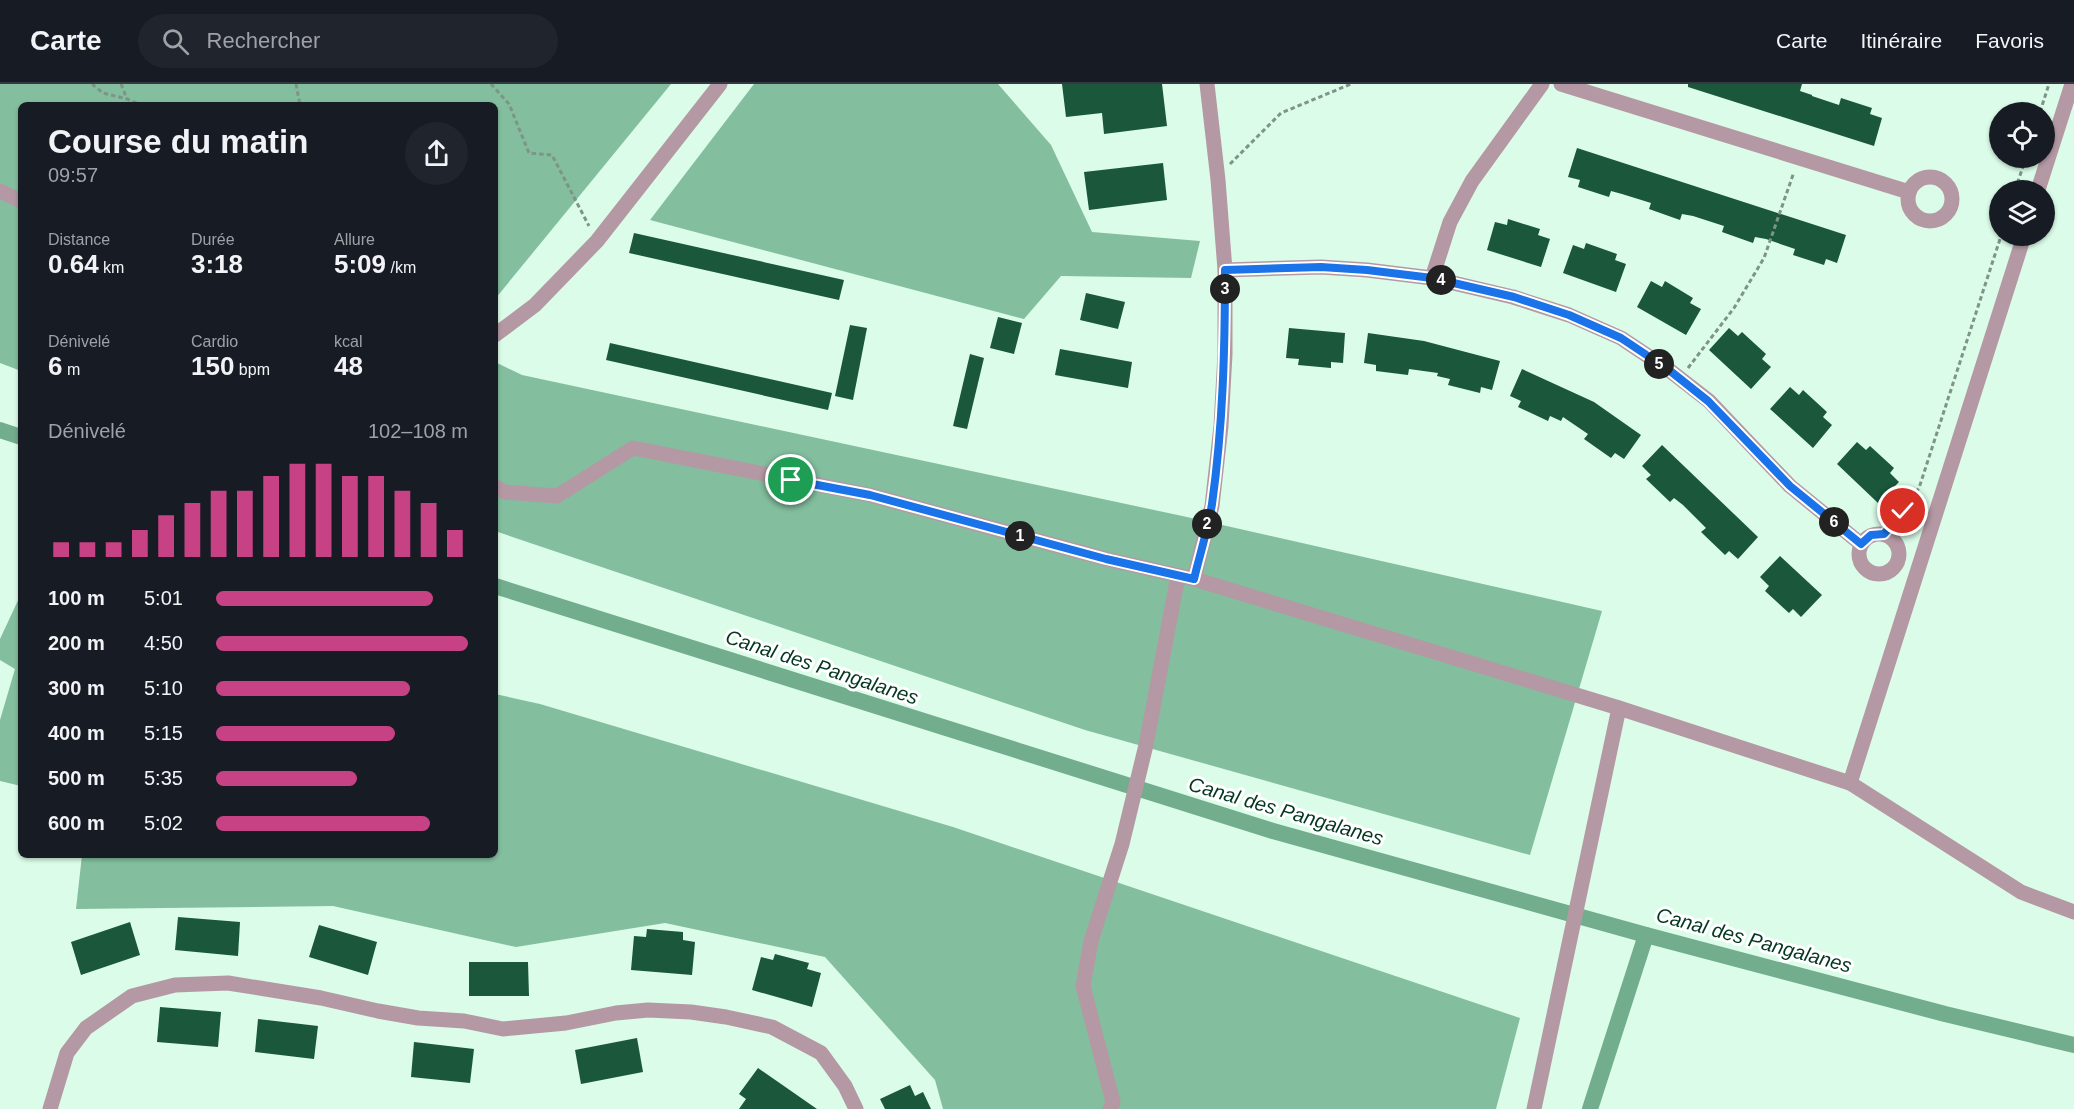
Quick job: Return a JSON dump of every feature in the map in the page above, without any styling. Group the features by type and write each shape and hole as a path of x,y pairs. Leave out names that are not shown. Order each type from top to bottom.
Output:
{"street":[{"path":"498,333 535,305 597,241 720,84"},
{"path":"1194,579 1212,506 1221,426 1225,354 1225,270 1207,84"},
{"path":"1432,278 1450,222 1472,182 1542,84"},
{"path":"1561,84 1909,192"},
{"path":"2041,180 2072,84"},
{"path":"0,191 18,200"},
{"path":"1850,783 2021,246"},
{"path":"1225,270 1321,267 1432,278 1514,297 1569,315 1621,338 1680,379 1708,401 1790,486 1861,544"},
{"path":"498,488 505,492 558,496 633,448 870,495 1106,559 1194,579 1619,708 1850,783 2021,892 2074,912"},
{"path":"1884,534 1890,537 1898,547 1898,560 1890,571 1877,574 1865,568 1859,557 1861,544 1871,535 1884,534"},
{"path":"1110,1109 1113,1102 1083,986 1091,941 1122,844 1146,745 1178,576"},
{"path":"1534,1109 1619,708"},
{"path":"50,1109 67,1053 86,1028 132,996 175,985 228,983 321,998 418,1018 464,1021 502,1029 566,1023 616,1013 648,1010 691,1012 726,1017 772,1027 821,1053 845,1086 856,1109"}],"path":[{"path":"92,84 103,93 134,102"},
{"path":"121,84 127,99"},
{"path":"296,84 299,102"},
{"path":"491,84 509,104 528,153 552,155 597,241"},
{"path":"1218,180 1237,156 1281,113 1351,84"},
{"path":"2043,102 2049,84"},
{"path":"1680,379 1734,308 1764,258 1799,158"},
{"path":"1884,534 1919,488 1998,246"}],"green space":[{"path":"0,84 671,84 498,295 498,102 18,102 18,370 0,363"},
{"path":"754,84 998,84 1051,145 1092,232 1200,241 1191,278 1061,276 1024,319 650,220"},
{"path":"498,363 522,375 1187,517 1602,611 1530,855 1085,730 498,532"},
{"path":"18,600 18,785 0,781 0,720 15,669 0,660 0,639"},
{"path":"498,695 540,704 953,827 1520,1018 1496,1109 943,1109 935,1080 825,957 665,923 516,947 333,906 76,909 82,858 498,858"}],"building":[{"path":"1062,84 1162,84 1167,126 1104,134 1102,113 1066,117"},
{"path":"1688,84 1802,84 1800,91 1839,105 1841,98 1872,108 1870,114 1882,118 1874,146 1688,87"},
{"path":"1577,148 1846,235 1837,263 1826,259 1824,265 1793,255 1795,249 1766,239 1755,237 1753,243 1722,232 1724,226 1693,216 1682,214 1680,220 1649,209 1651,203 1622,194 1611,191 1609,197 1578,187 1580,180 1568,177"},
{"path":"1163,163 1167,200 1089,210 1084,172"},
{"path":"1508,219 1540,229 1538,235 1550,239 1541,267 1487,250 1495,222 1507,225"},
{"path":"634,233 844,280 839,300 629,253"},
{"path":"1586,243 1617,254 1615,260 1626,264 1616,292 1563,273 1573,245 1584,249"},
{"path":"1651,281 1662,287 1665,281 1693,298 1690,303 1701,309 1686,335 1637,307"},
{"path":"1086,293 1125,302 1118,329 1080,320"},
{"path":"998,317 1022,323 1014,354 990,348"},
{"path":"850,325 867,328 853,400 835,396"},
{"path":"1289,328 1345,333 1343,363 1331,362 1331,368 1298,365 1299,359 1286,358"},
{"path":"1729,328 1738,336 1742,332 1766,354 1762,359 1771,367 1751,389 1709,350"},
{"path":"1368,333 1424,341 1500,361 1492,390 1481,387 1480,393 1448,385 1450,379 1437,376 1438,373 1409,369 1408,375 1376,371 1376,365 1364,363"},
{"path":"610,343 832,393 828,410 606,360"},
{"path":"1060,349 1132,362 1128,388 1055,375"},
{"path":"970,354 984,358 967,429 953,426"},
{"path":"1522,369 1594,402 1641,435 1624,459 1615,453 1611,458 1584,439 1588,434 1563,417 1561,421 1550,416 1548,421 1518,407 1521,401 1510,396"},
{"path":"1790,387 1799,395 1803,390 1827,412 1823,417 1832,425 1813,448 1770,409"},
{"path":"1857,442 1866,450 1870,446 1894,468 1890,473 1899,482 1878,503 1837,464"},
{"path":"1662,445 1758,537 1738,559 1729,551 1725,555 1701,532 1706,528 1683,505 1674,498 1670,502 1646,479 1651,475 1642,466"},
{"path":"1780,556 1822,595 1801,617 1793,609 1789,613 1765,591 1769,586 1760,577"},
{"path":"178,917 240,922 238,956 175,950"},
{"path":"130,922 140,955 81,975 71,942"},
{"path":"319,925 377,942 368,975 309,957"},
{"path":"647,929 683,932 683,940 695,942 692,975 631,970 634,936 646,937"},
{"path":"775,954 809,963 807,969 821,973 812,1007 752,990 761,957 773,960"},
{"path":"469,962 528,962 529,996 469,996"},
{"path":"160,1007 221,1012 218,1047 157,1042"},
{"path":"258,1019 318,1026 314,1059 255,1052"},
{"path":"637,1038 643,1072 581,1084 575,1050"},
{"path":"414,1042 474,1049 470,1083 411,1077"},
{"path":"758,1068 817,1109 739,1109 746,1099 739,1094"},
{"path":"910,1085 915,1096 923,1092 931,1109 885,1109 880,1099"}],"waterway":[{"name":"Canal des Pangalanes","path":"0,430 18,436"},
{"name":"Canal des Pangalanes","path":"498,587 1273,831 1646,935 1945,1014 2074,1045"},
{"path":"1590,1109 1646,935"}],"route":[{"path":"791,480 870,495 1106,559 1194,579 1212,506 1221,426 1225,354 1225,270 1321,267 1432,278 1514,297 1569,315 1621,338 1669,370 1708,401 1790,486 1861,544 1871,535 1884,534 1903,511"}]}
